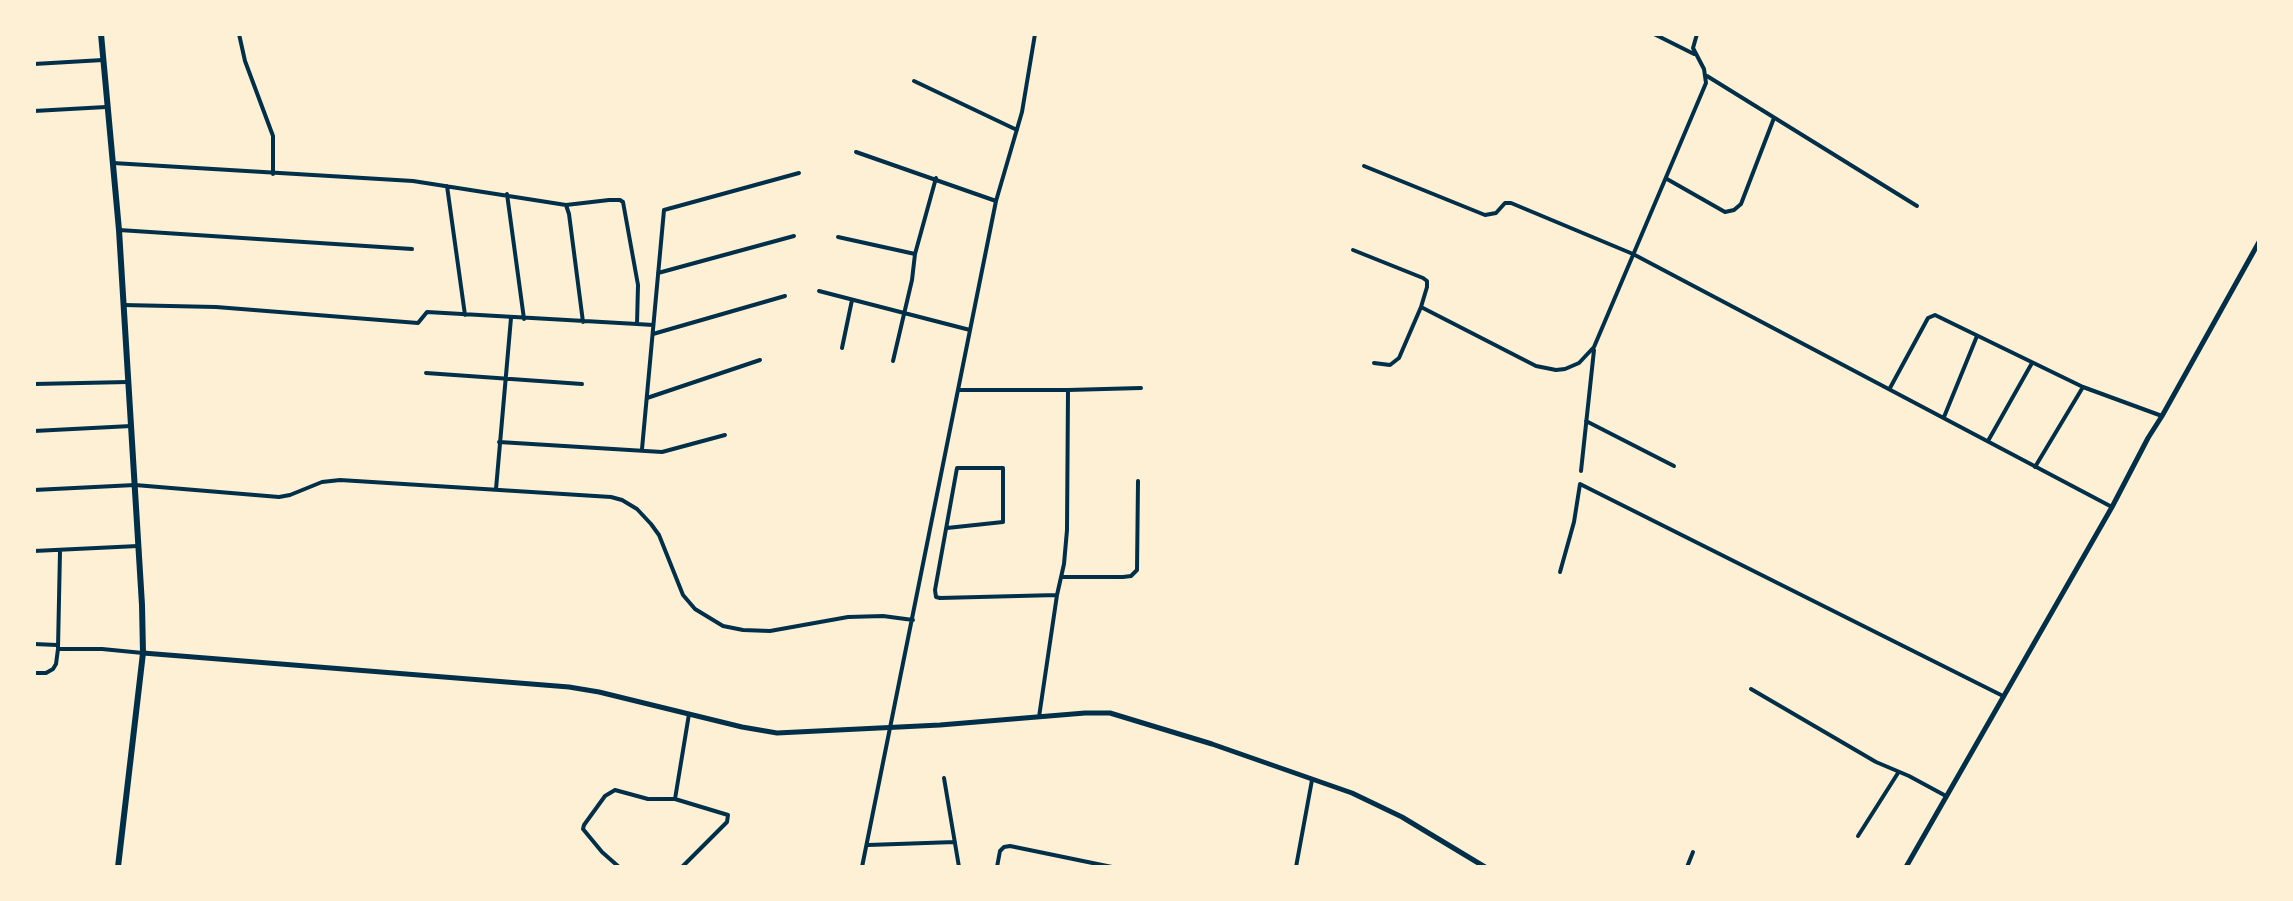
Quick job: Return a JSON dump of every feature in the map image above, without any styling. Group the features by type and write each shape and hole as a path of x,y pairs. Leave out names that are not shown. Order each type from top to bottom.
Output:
{"main road":[{"path":"101,34 119,230 143,653 118,867"}],"street":[{"path":"239,34 245,61 273,136 273,174"},
{"path":"862,867 996,201 1022,112 1035,34"},
{"path":"1654,34 1696,55"},
{"path":"1697,34 1693,48 1707,76 1917,206"},
{"path":"34,64 103,60"},
{"path":"1421,307 1536,366 1550,370 1565,369 1587,357 1667,179 1707,76"},
{"path":"914,81 1017,130"},
{"path":"34,111 106,107"},
{"path":"1667,179 1725,212 1734,210 1741,204 1774,118"},
{"path":"856,152 996,201"},
{"path":"113,163 413,181 566,205 620,200 624,206 638,285 637,324"},
{"path":"1364,166 1485,215 1496,213 1505,203 1511,203 1633,254 2112,507"},
{"path":"642,449 664,210 799,173"},
{"path":"893,361 915,254 936,178"},
{"path":"447,185 465,315"},
{"path":"507,194 524,319"},
{"path":"566,205 583,322"},
{"path":"119,230 412,249"},
{"path":"658,273 794,236"},
{"path":"838,237 915,254"},
{"path":"1906,867 2259,242"},
{"path":"1353,250 1427,281 1421,307 1399,358 1390,365 1374,363"},
{"path":"819,291 970,330"},
{"path":"653,335 785,296"},
{"path":"842,348 852,300"},
{"path":"123,305 216,307 418,323 427,312 653,325"},
{"path":"1890,389 1928,318 1939,315 2083,387 2162,416"},
{"path":"496,489 511,318"},
{"path":"1944,417 1977,336"},
{"path":"1581,471 1594,347"},
{"path":"647,398 760,360"},
{"path":"1988,441 2033,362"},
{"path":"426,373 582,384"},
{"path":"34,384 128,382"},
{"path":"2035,467 2083,387"},
{"path":"958,390 1141,388"},
{"path":"1039,717 1067,530 1068,390"},
{"path":"1586,421 1674,466"},
{"path":"34,431 131,426"},
{"path":"499,442 662,452 725,435"},
{"path":"947,528 1003,522 1003,468 957,468 935,590 936,597 1057,595"},
{"path":"34,490 135,485 260,497 290,495 322,482 340,480 598,495 622,500 637,509 659,535 683,595 695,609 723,626 770,631 848,617 883,616 913,620"},
{"path":"1061,577 1123,577 1131,576 1137,570 1138,481"},
{"path":"1560,572 1574,522 1580,484 2003,696"},
{"path":"34,551 138,546"},
{"path":"34,673 46,673 56,664 60,551"},
{"path":"34,644 569,687 777,733 940,725 1100,712 1212,744 1352,793 1402,817 1485,867"},
{"path":"1751,689 1876,762 1946,796"},
{"path":"675,799 689,713"},
{"path":"1858,836 1898,773"},
{"path":"944,778 959,867"},
{"path":"1296,867 1312,780"},
{"path":"619,867 583,829 605,796 615,790 648,799 675,799 728,815 729,818 682,867"},
{"path":"868,845 955,842"},
{"path":"997,867 1000,851 1010,846 1112,867"},
{"path":"1687,867 1693,852"},
{"path":"1075,867 1076,860"}]}
